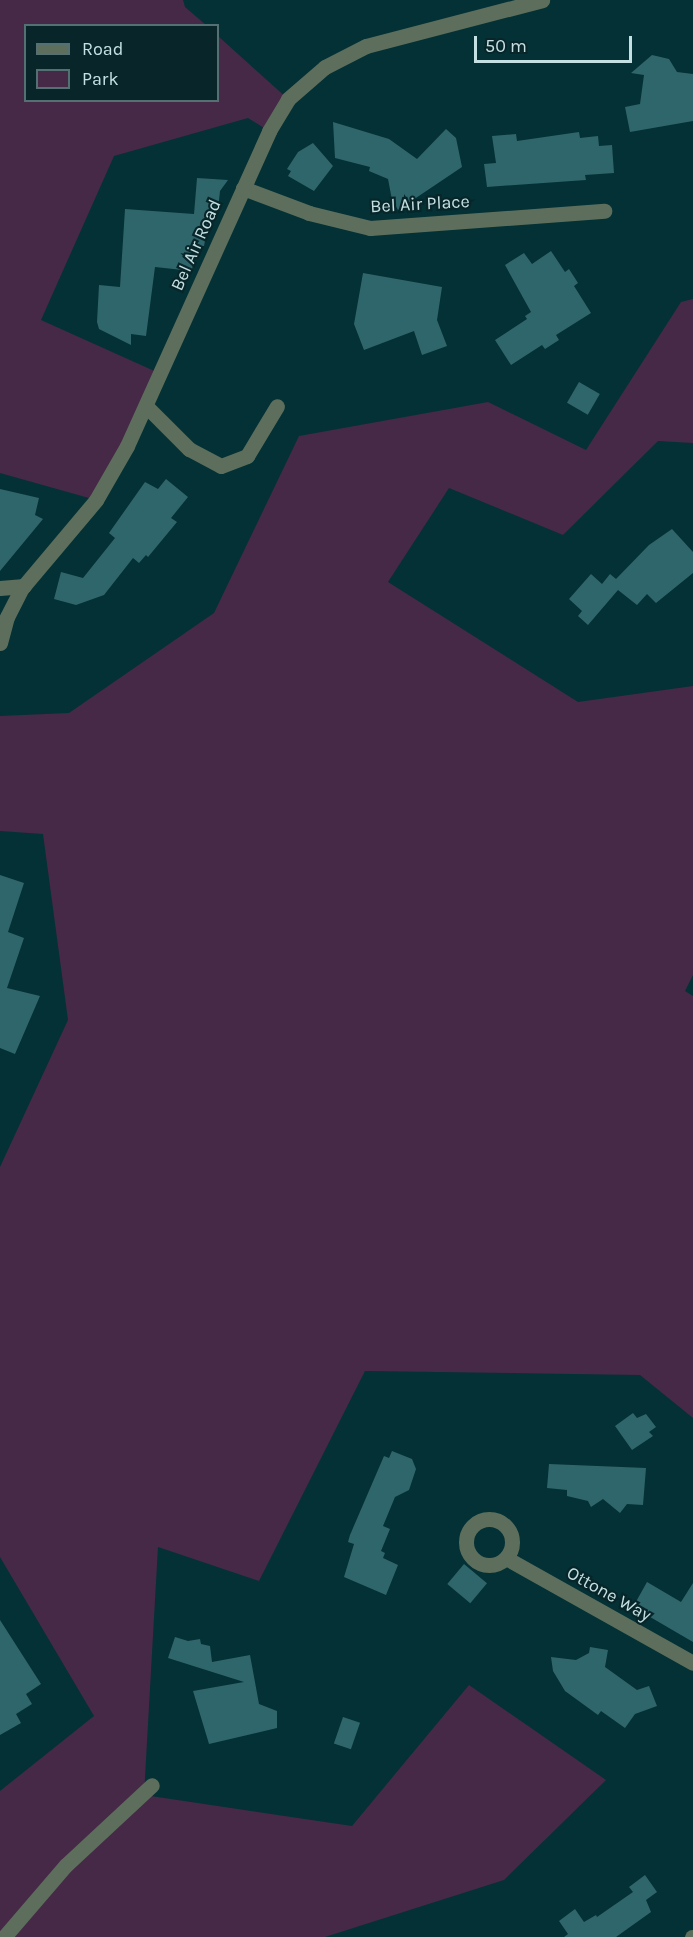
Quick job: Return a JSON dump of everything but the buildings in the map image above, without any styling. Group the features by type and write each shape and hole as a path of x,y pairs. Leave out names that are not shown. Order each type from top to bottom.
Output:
{"street":[{"name":"Bel Air Road","path":"0,643 7,617 24,586 96,500 146,406 243,188 288,99 325,67 366,46 542,0"},
{"name":"Bel Air Place","path":"243,188 309,213 370,228 604,211"},
{"path":"146,406 189,449 221,466 247,456 276,406"},
{"path":"0,588 24,586"},
{"name":"Ottone Way","path":"506,1558 693,1663"},
{"path":"4,1937 66,1865 152,1785"}],"green space":[{"path":"0,0 183,0 185,7 205,24 24,24 24,102 219,102 219,37 288,99 269,131 248,118 114,156 41,320 161,374 96,500 0,473"},
{"path":"693,299 693,443 658,441 563,535 449,488 388,582 578,702 693,686 693,975 685,991 693,996 693,1418 640,1375 365,1371 259,1581 158,1547 144,1795 352,1826 469,1685 606,1780 504,1880 325,1937 0,1937 0,1791 94,1716 0,1557 0,1167 68,1020 43,834 0,831 0,716 69,713 214,613 299,436 488,402 586,450 681,302"}]}
